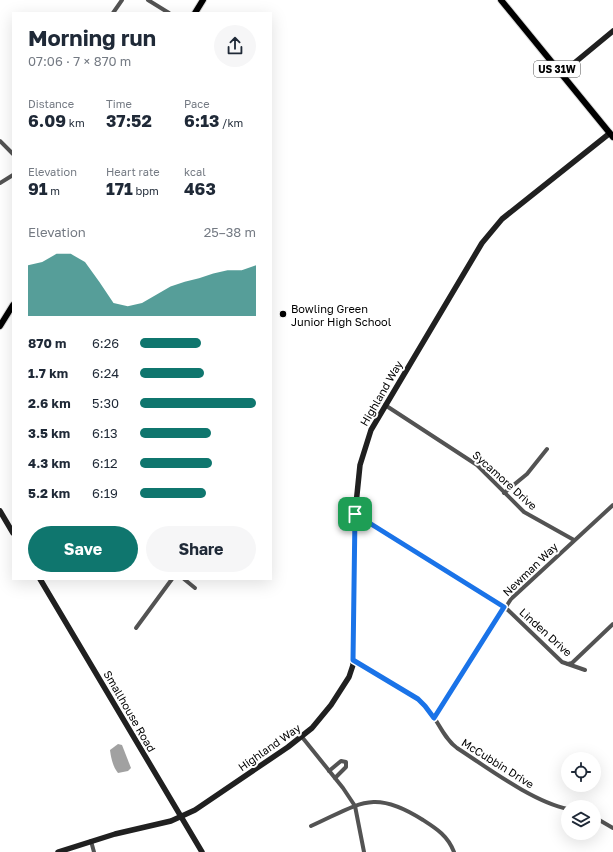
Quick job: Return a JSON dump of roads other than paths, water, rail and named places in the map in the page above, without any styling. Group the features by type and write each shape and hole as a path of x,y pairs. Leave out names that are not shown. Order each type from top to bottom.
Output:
{"main road":[{"path":"196,12 203,0"},
{"name":"US 31W","path":"501,0 611,135"},
{"path":"0,326 12,307"}],"street":[{"path":"113,12 122,0"},
{"path":"148,0 167,12"},
{"path":"561,74 613,31"},
{"name":"Highland Way","path":"58,852 90,841 182,818 302,737 332,705 349,677 353,660 355,514 358,478 363,450 371,430 482,243 494,227 514,209 611,135"},
{"path":"0,141 12,153"},
{"path":"0,183 12,176"},
{"name":"Sycamore Drive","path":"385,405 471,460 483,470 504,493 530,516 574,540"},
{"path":"504,493 528,474 547,449"},
{"name":"Newman Way","path":"434,718 504,607 516,594 613,505"},
{"path":"0,510 12,531"},
{"name":"Linden Drive","path":"355,514 504,607 566,664 585,670"},
{"name":"Smallhouse Road","path":"41,580 202,852"},
{"path":"136,628 171,580"},
{"path":"185,580 195,588"},
{"path":"566,664 572,663 613,624"},
{"name":"McCubbin Drive","path":"353,660 418,699 434,718 447,738 458,748 538,798 561,806"},
{"path":"302,737 355,806 364,852"},
{"path":"329,771 341,761 346,762 346,767 335,778"},
{"path":"311,826 355,806 375,801 383,801 402,807 446,836 454,852"},
{"path":"601,822 613,828"},
{"path":"90,841 94,852"}],"place":[{"name":"Bowling Green Junior High School","path":"283,314"}]}
